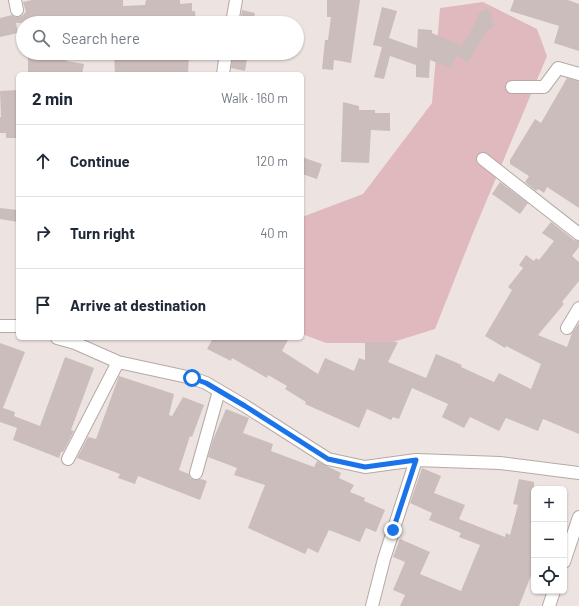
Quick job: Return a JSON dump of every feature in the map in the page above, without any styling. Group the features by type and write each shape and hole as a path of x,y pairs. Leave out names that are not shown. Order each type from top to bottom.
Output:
{"street":[{"path":"233,16 236,0"},
{"path":"223,72 225,60"},
{"path":"512,87 544,88 558,68 579,74"},
{"path":"483,159 579,234"},
{"path":"566,328 579,308"},
{"path":"0,326 16,326"},
{"path":"64,340 75,343 118,362 192,378 206,383 328,459 365,467 416,460 500,463 579,472"},
{"path":"68,459 118,362"},
{"path":"196,473 218,391"},
{"path":"372,606 384,559 416,460"},
{"path":"565,558 579,517"},
{"path":"549,606 553,594"}],"shaded area":[{"path":"483,2 537,29 547,56 473,233 435,329 390,343 326,343 304,335 304,216 363,194 432,103 440,8"}],"building":[{"path":"32,0 123,0 123,6 145,5 146,0 180,0 180,4 192,3 192,11 195,11 195,16 22,16 26,12 23,2"},
{"path":"327,0 360,0 351,63 334,60 333,70 322,69 325,40 328,40 331,17 327,17"},
{"path":"514,0 568,0 579,4 579,51 554,43 559,26 510,11"},
{"path":"382,7 397,11 389,38 417,48 418,29 432,30 432,33 462,46 478,18 476,16 486,8 493,17 490,18 495,25 487,31 468,63 457,55 451,68 430,60 429,78 416,77 416,65 390,56 384,79 374,77 382,47 373,45"},
{"path":"242,10 255,13 254,16 241,16"},
{"path":"12,15 15,17 16,33 0,37 0,18"},
{"path":"28,60 66,60 84,64 82,72 28,72"},
{"path":"114,60 189,60 188,72 115,72"},
{"path":"232,60 247,60 245,71 231,68"},
{"path":"567,78 579,81 579,208 547,187 544,193 538,189 536,191 525,182 529,176 510,164 510,160 535,119 541,123"},
{"path":"16,90 16,138 6,138 6,133 0,133 0,91"},
{"path":"343,102 359,106 359,110 375,110 375,113 390,113 390,131 371,130 369,163 341,162"},
{"path":"304,158 322,164 317,179 304,175"},
{"path":"500,182 528,203 520,214 492,194"},
{"path":"0,208 16,210 16,222 0,219"},
{"path":"551,222 574,240 579,241 579,247 572,256 579,262 579,281 562,302 564,304 538,335 567,347 572,333 579,323 579,434 543,419 538,431 506,418 499,431 470,417 464,428 442,417 448,404 412,388 399,419 393,417 391,420 367,409 359,428 305,404 306,402 285,389 287,386 268,375 267,378 232,358 231,361 207,349 212,340 288,340 282,351 318,374 325,358 354,371 359,358 365,360 365,342 398,342 388,362 426,378 436,354 462,365 461,367 494,382 499,373 531,389 541,364 506,346 505,348 485,336 512,290 508,287 523,268 519,265 526,255 534,261 536,258 539,260 554,241 542,233"},
{"path":"0,343 25,352 3,408 15,412 14,416 40,426 65,357 94,368 71,430 74,431 59,458 13,440 17,428 0,422"},
{"path":"119,376 174,394 169,415 172,416 183,397 204,405 192,437 190,436 179,470 189,474 190,478 194,480 201,479 207,481 200,500 138,476 135,484 118,478 120,474 77,458 88,437 96,439"},
{"path":"226,409 249,418 243,433 273,444 271,451 314,467 317,461 341,473 339,478 354,485 350,492 365,498 364,501 385,510 376,532 366,528 360,542 329,530 318,553 308,548 305,554 248,528 265,485 234,475 237,468 208,457 213,440"},
{"path":"422,468 441,476 434,493 465,505 459,519 505,537 506,533 510,535 518,505 513,504 519,479 534,482 534,486 531,486 531,576 519,606 400,606 405,595 393,590 405,562 393,557 400,539 430,552 420,574 461,591 480,545 459,537 461,533 429,520 432,513 410,503"}],"route":[{"path":"192,378 206,383 245,406 285,433 328,459 365,467 416,460 393,530"}]}
